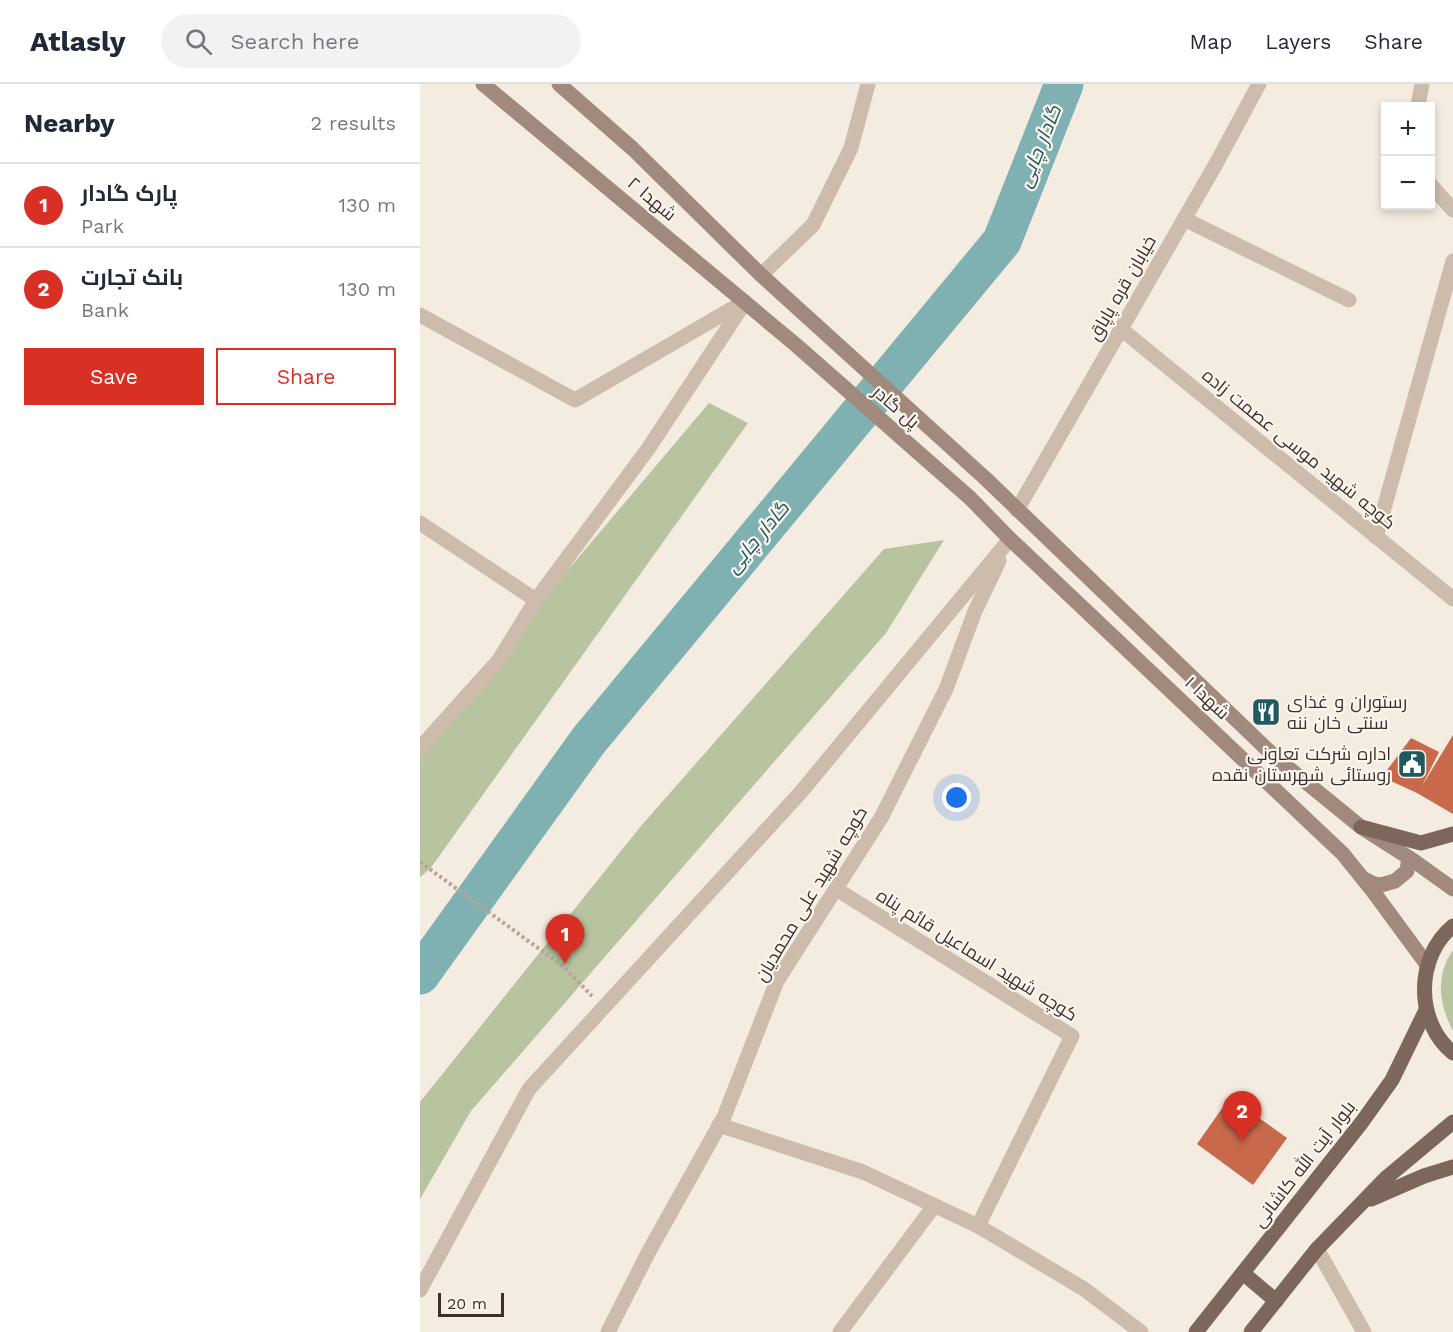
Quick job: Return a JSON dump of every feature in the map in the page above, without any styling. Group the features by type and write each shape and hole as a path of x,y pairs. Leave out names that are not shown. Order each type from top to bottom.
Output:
{"main road":[{"name":"شهدا ۲","path":"483,84 796,345"},
{"name":"شهدا ۲","path":"559,84 633,149 761,275 816,324"},
{"name":"پل گادر","path":"816,324 986,479"},
{"name":"پل گادر","path":"796,345 970,498"},
{"name":"شهدا ۱","path":"986,479 1275,757 1361,827 1453,890"},
{"name":"شهدا ۱","path":"970,498 1010,539 1343,854 1428,966"},
{"path":"1361,827 1421,843 1453,834"},
{"path":"1362,877 1374,885 1395,881 1407,871 1409,858"},
{"path":"1453,926 1436,947 1428,966 1424,995 1426,1010 1434,1030 1453,1053"},
{"name":"بلوار آیت الله کاشانی","path":"1196,1332 1355,1131 1392,1080 1426,1010"},
{"path":"1251,1332 1317,1249 1386,1178 1453,1122"},
{"path":"1363,1202 1424,1176 1453,1167"},
{"path":"1243,1273 1275,1301"}],"street":[{"path":"761,275 813,225 851,148 868,84"},
{"name":"خیابان قره پاپاق","path":"1017,510 1259,84"},
{"path":"1419,102 1422,84"},
{"path":"1435,189 1453,210"},
{"path":"1184,219 1349,300"},
{"path":"1376,537 1453,261"},
{"path":"420,315 575,400 745,302"},
{"path":"420,748 499,660 536,600 648,449 745,302"},
{"name":"کوچه شهید موسی عصمت زاده","path":"1121,329 1453,599"},
{"path":"420,523 536,600"},
{"path":"420,1290 529,1089 801,792 1010,539"},
{"name":"کوچه شهید علی محمدیان","path":"608,1332 648,1253 724,1117 777,981 881,818 946,689 975,611 1010,539"},
{"name":"کوچه شهید اسماعیل قائم پناه","path":"836,889 1072,1036 978,1226"},
{"path":"719,1125 863,1172 978,1226 1084,1289 1141,1332"},
{"path":"840,1332 934,1206"},
{"path":"1317,1249 1364,1332"}],"path":[{"path":"420,862 564,967 603,1008"}],"green space":[{"path":"709,403 748,423 430,869 420,877 420,745"},
{"path":"944,540 886,633 471,1111 420,1199 420,1102 641,826 884,549"},
{"path":"1453,950 1453,1031 1442,1001 1441,980 1447,960"}],"building":[{"path":"1453,735 1453,814 1417,793 1382,777 1411,738 1439,752 1422,786"},
{"path":"1230,1097 1287,1138 1253,1185 1197,1144"}],"waterway":[{"name":"گادار چایی","path":"420,975 589,740 1002,241 1064,84"}],"place":[{"name":"رستوران و غذای سنتی خان ننه","path":"1266,712"},
{"name":"اداره شرکت تعاونی روستائی شهرستان نقده","path":"1412,764"},
{"name":"پارک گادار","path":"565,964"},
{"name":"بانک تجارت","path":"1242,1141"}]}
